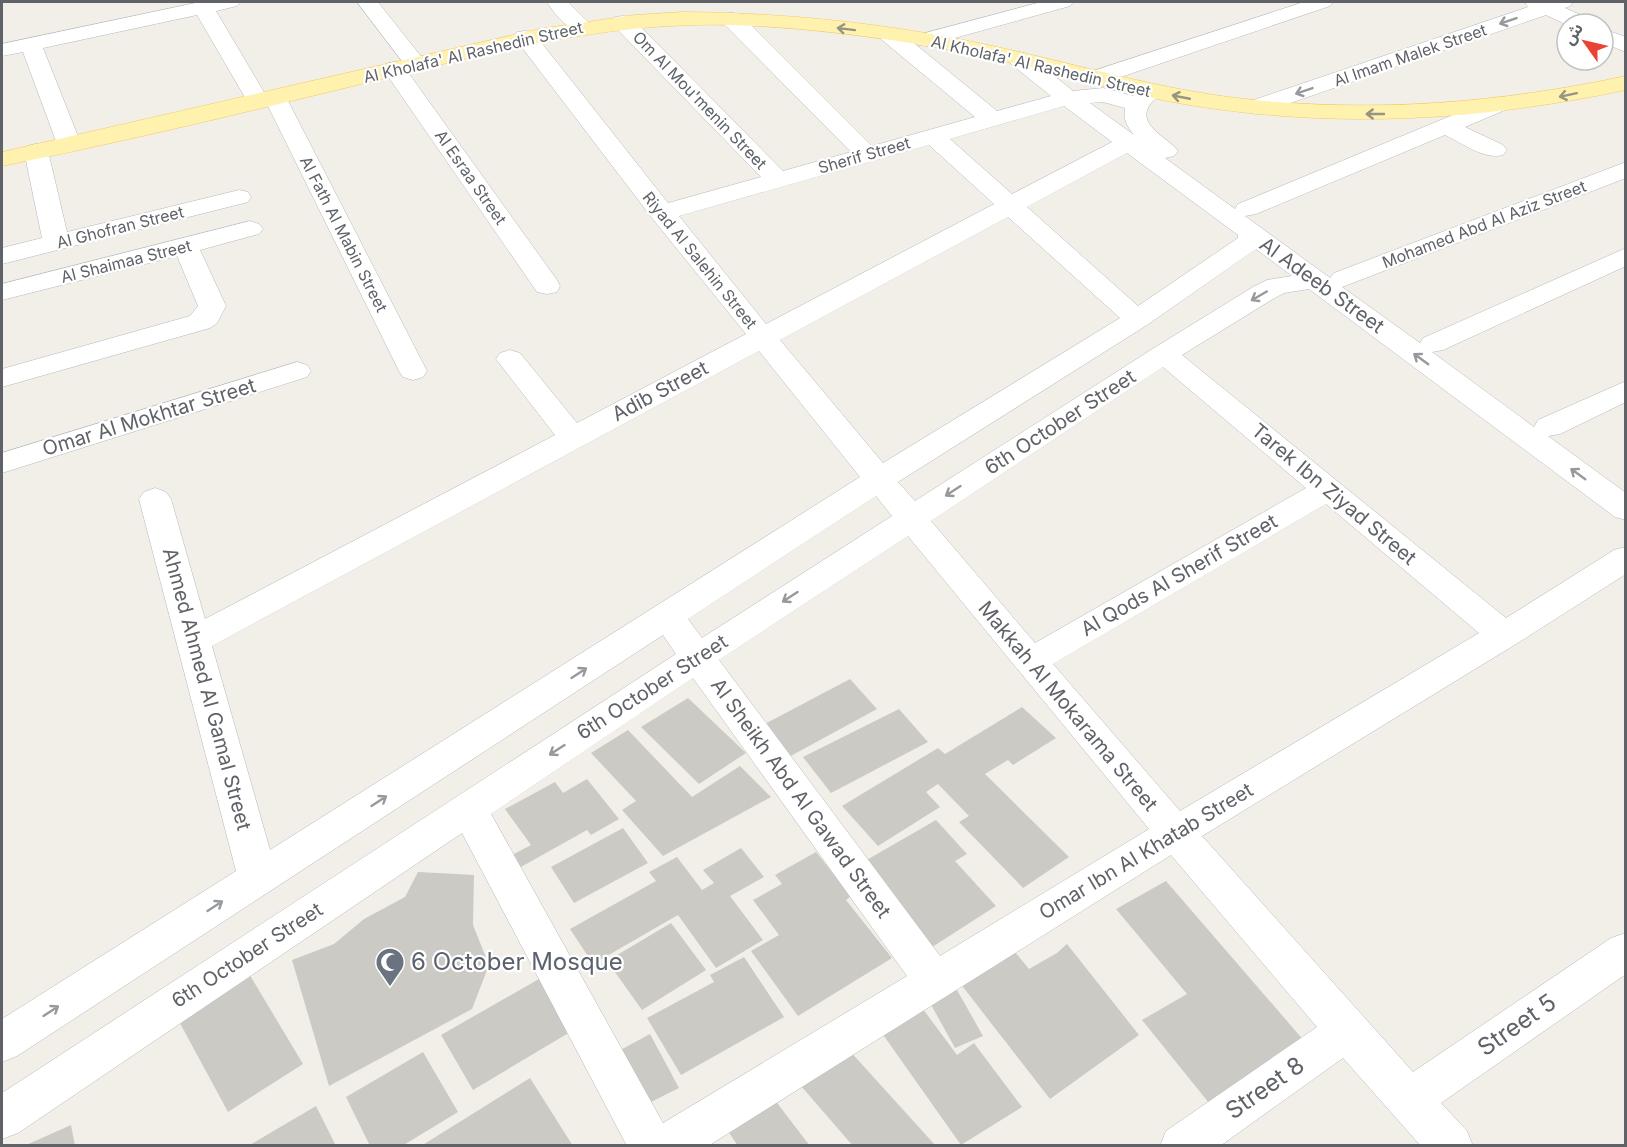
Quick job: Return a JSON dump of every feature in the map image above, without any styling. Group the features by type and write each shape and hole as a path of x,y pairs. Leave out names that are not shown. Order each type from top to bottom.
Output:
{"main road":[{"name":"Al Kholafa' Al Rashedin Street","path":"2,159 525,37 623,22 736,13 926,40 1019,59 1095,78 1144,98 1313,113 1435,113 1560,97 1626,83"}],"street":[{"path":"2,50 230,2"},
{"name":"Al Esraa Street","path":"367,2 405,66 547,286"},
{"path":"557,2 582,27"},
{"path":"926,40 1022,6 1063,2"},
{"path":"1095,78 1323,2"},
{"path":"1548,3 1562,12"},
{"name":"Al Imam Malek Street","path":"1256,107 1548,3"},
{"name":"Al Fath Al Mabin Street","path":"203,7 266,99 413,371"},
{"path":"736,13 867,154"},
{"name":"Om Al Mou'menin Street","path":"623,22 777,179"},
{"path":"890,35 991,118"},
{"name":"Riyad Al Salehin Street","path":"525,37 661,213 880,479"},
{"path":"31,44 69,144"},
{"name":"Al Adeeb Street","path":"1019,59 1129,142 1249,221 1329,279 1626,509"},
{"name":"Sherif Street","path":"661,213 1068,98 1103,95 1144,98"},
{"name":"Al Adeeb Street","path":"1144,98 1136,120 1146,136 1249,221"},
{"path":"2,1042 880,479 1137,318 1244,247 1251,240 1249,221 1497,105"},
{"path":"1446,127 1495,150"},
{"path":"932,135 1137,318"},
{"name":"Adib Street","path":"193,641 1008,204 1129,142"},
{"path":"36,151 56,243"},
{"name":"Mohamed Abd Al Aziz Street","path":"1329,279 1626,169"},
{"name":"Al Ghofran Street","path":"2,256 239,197"},
{"name":"Al Shaimaa Street","path":"2,292 250,229"},
{"path":"2,378 200,322 207,317 212,306 185,245"},
{"path":"1433,344 1626,256"},
{"name":"Al Adeeb Street","path":"1329,279 1433,344 1626,482"},
{"name":"6th October Street","path":"2,1118 468,808 1164,354 1263,293 1285,284 1329,279"},
{"name":"Tarek Ibn Ziyad Street","path":"1164,354 1504,635"},
{"path":"510,359 572,437"},
{"name":"Omar Al Mokhtar Street","path":"2,463 297,370"},
{"path":"1549,428 1626,390"},
{"name":"Makkah Al Mokarama Street","path":"880,479 910,519 1175,833 1347,1031 1451,1146"},
{"name":"Al Qods Al Sherif Street","path":"1031,661 1328,489"},
{"name":"Ahmed Ahmed Al Gamal Street","path":"155,499 258,878"},
{"name":"Omar Ibn Al Khatab Street","path":"667,1146 1175,833 1504,635 1626,558"},
{"name":"Al Sheikh Abd Al Gawad Street","path":"667,616 934,981"},
{"path":"468,808 651,1146"},
{"name":"Street 5","path":"1409,1100 1626,951"},
{"name":"Street 8","path":"1182,1146 1347,1031"}],"building":[{"path":"850,679 877,709 787,758 761,726"},
{"path":"688,698 746,753 699,784 641,727"},
{"path":"1022,707 1056,738 1013,765 1008,760 985,774 1069,857 1023,888 959,822 969,816 938,784 926,792 940,807 878,846 842,806 938,748 945,754"},
{"path":"899,709 928,742 831,793 803,757"},
{"path":"628,730 692,797 740,766 771,797 663,856 622,810 636,801 591,753"},
{"path":"587,779 619,819 591,835 587,830 512,872 503,860 531,845 505,809 555,782 563,793"},
{"path":"936,820 967,854 955,861 996,906 929,949 858,865"},
{"path":"623,828 648,863 574,903 551,867"},
{"path":"741,848 764,877 730,896 763,940 716,968 678,915 593,964 570,929 656,881 649,872 677,857 702,890 714,883 703,870"},
{"path":"816,852 851,896 846,900 892,958 798,1016 751,951 779,935 753,900 782,884 775,875"},
{"name":"6 October Mosque","path":"418,872 474,875 473,925 489,965 472,1009 329,1086 292,960 334,944 364,919 405,897"},
{"path":"1166,881 1306,1043 1209,1103 1142,1020 1187,994 1116,909"},
{"path":"671,923 706,970 642,1010 607,961"},
{"path":"1067,944 1139,1035 1050,1099 956,978 1010,946 1029,969 1057,953"},
{"path":"744,957 784,1017 681,1075 647,1018 714,982 710,975"},
{"path":"553,971 587,1022 473,1090 441,1035"},
{"path":"248,972 303,1064 228,1112 175,1014"},
{"path":"957,990 983,1036 955,1048 929,1001"},
{"path":"920,1005 957,1055 974,1043 1022,1107 961,1145 879,1029"},
{"path":"650,1034 679,1088 645,1105 615,1053"},
{"path":"848,1049 936,1146 853,1146 801,1086"},
{"path":"423,1052 458,1112 402,1146 370,1146 346,1097"},
{"path":"530,1078 573,1146 421,1146"},
{"path":"774,1099 810,1146 738,1146 728,1131"},
{"path":"316,1106 336,1146 248,1146"},
{"path":"71,1125 75,1146 24,1146"}],"place":[{"name":"6 October Mosque","path":"390,988"}]}
